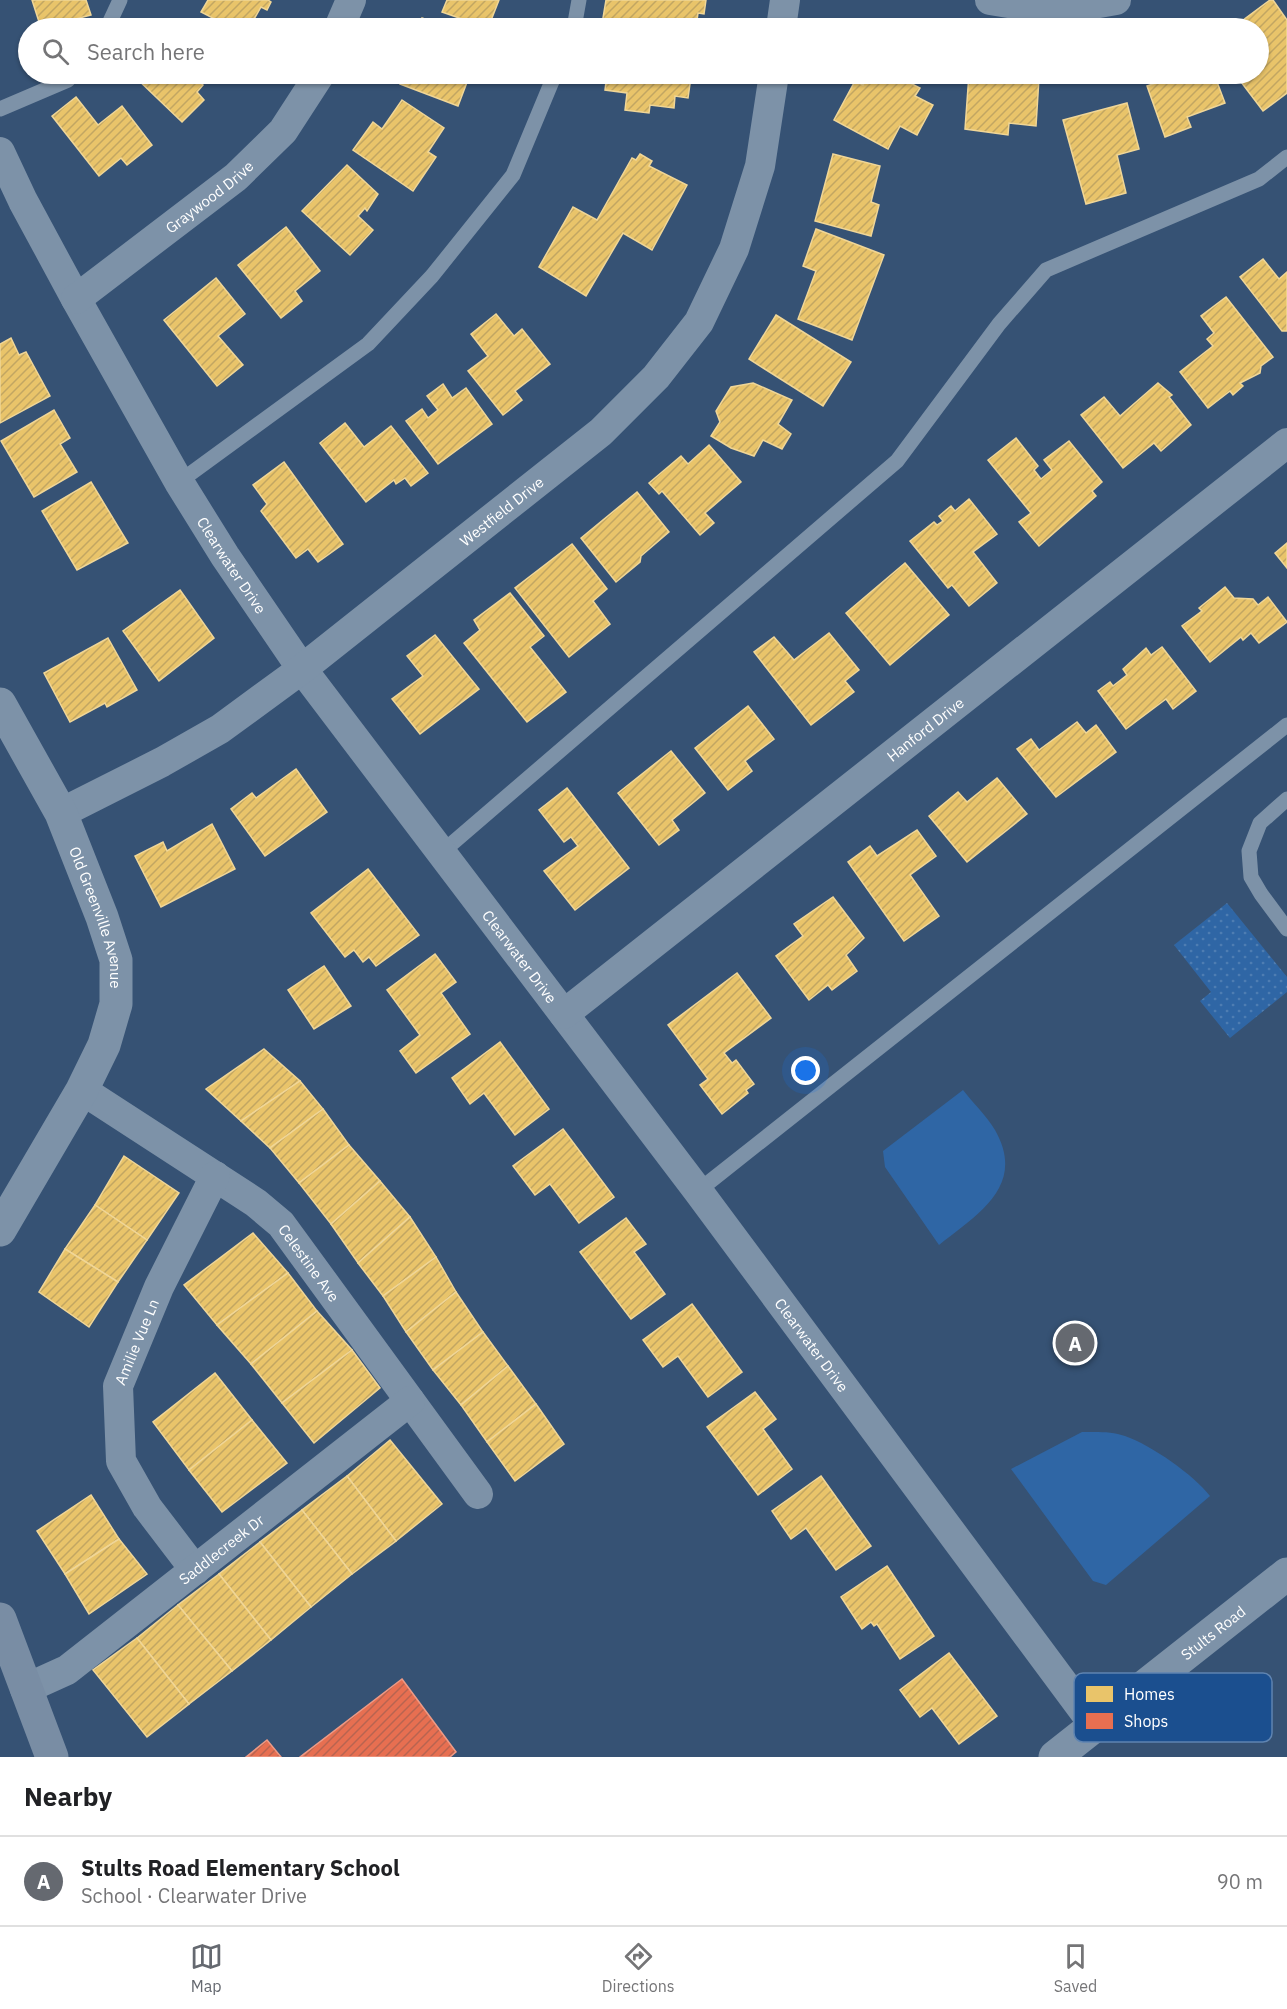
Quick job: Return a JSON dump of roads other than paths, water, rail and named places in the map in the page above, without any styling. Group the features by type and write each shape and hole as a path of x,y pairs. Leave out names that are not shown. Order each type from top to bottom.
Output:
{"main road":[{"path":"0,1619 52,1757"}],"street":[{"path":"343,18 351,0"},
{"path":"782,18 785,0"},
{"path":"990,0 1021,5 1071,8 1116,0"},
{"name":"Graywood Drive","path":"76,300 236,177 283,131 314,84"},
{"name":"Westfield Drive","path":"61,813 162,762 220,729 302,669 601,432 656,377 699,322 734,249 760,166 772,84"},
{"name":"Clearwater Drive","path":"0,152 23,201 76,300 179,482 225,556 302,669 698,1191 1074,1697"},
{"name":"Hanford Drive","path":"564,1014 1287,443"},
{"name":"Old Greenville Avenue","path":"0,704 61,813 102,917 116,960 116,1004 104,1045 82,1090 0,1230"},
{"name":"Celestine Ave","path":"82,1090 256,1203 281,1224 478,1494"},
{"name":"Amilie Vue Ln","path":"195,1570 147,1507 121,1461 118,1386 159,1287 215,1176"},
{"name":"Saddlecreek Dr","path":"25,1689 67,1670 410,1401"},
{"name":"Stults Road","path":"1161,1673 1287,1574"},
{"name":"Stults Road","path":"1055,1757 1074,1742"}],"lane":[{"path":"112,18 120,0"},
{"path":"576,18 579,0"},
{"path":"0,109 59,84"},
{"path":"179,482 368,344 432,276 513,175 551,84"},
{"path":"441,853 897,461 999,324 1046,270 1259,179 1287,158"},
{"path":"698,1191 1287,725"},
{"path":"1287,799 1260,823 1249,851 1251,877 1287,929"}],"place":[{"name":"Stults Road Elementary School","path":"1075,1343"}]}
